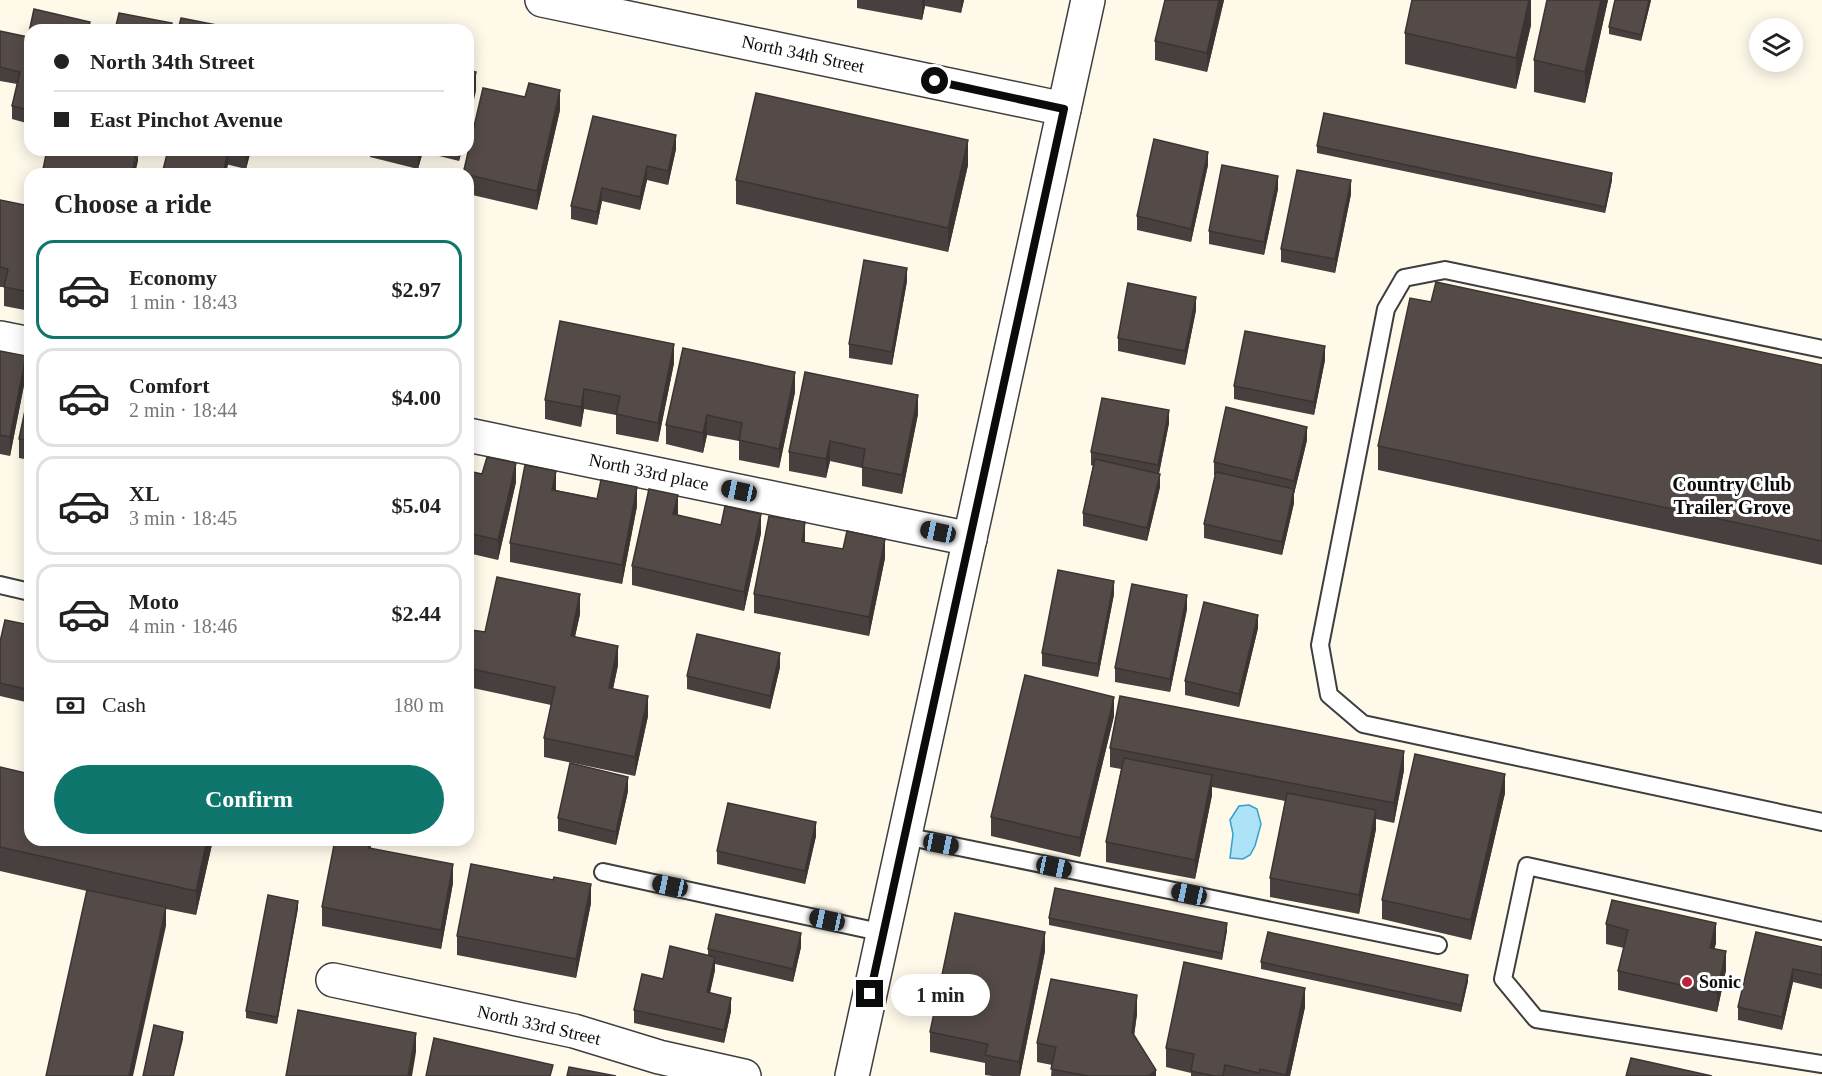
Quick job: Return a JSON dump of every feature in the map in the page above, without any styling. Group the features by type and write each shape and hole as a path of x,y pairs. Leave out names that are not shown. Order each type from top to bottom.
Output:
{"street":[{"name":"North 34th Street","path":"542,0 1064,109"},
{"path":"852,1076 1088,0"},
{"path":"0,338 24,343"},
{"name":"North 33rd place","path":"474,436 970,539"},
{"name":"North 33rd Street","path":"333,980 574,1031 659,1057 744,1076"}],"lane":[{"path":"1822,349 1445,270 1404,278 1386,309 1320,645 1329,695 1363,723 1822,822"},
{"path":"0,585 24,591"},
{"path":"905,836 1438,945"},
{"path":"1822,931 1527,866 1503,979 1536,1019 1822,1064"},
{"path":"603,872 884,933"}],"water":[{"path":"1249,805 1257,809 1261,824 1255,846 1250,855 1243,859 1230,858 1233,834 1230,820 1239,806"}],"building":[{"path":"1165,0 1219,0 1207,53 1155,41"},
{"path":"1412,0 1529,0 1516,58 1405,33"},
{"path":"1547,0 1601,0 1585,72 1534,60"},
{"path":"1615,0 1649,0 1641,35 1609,27"},
{"path":"34,9 90,22 90,24 31,24"},
{"path":"119,13 172,23 172,24 116,24"},
{"path":"181,18 212,24 180,24"},
{"path":"0,31 24,36 24,109 12,106 20,72 0,67"},
{"path":"529,83 560,90 537,191 474,176 474,168 464,168 467,156 474,156 474,127 483,88 525,97"},
{"path":"756,93 968,140 948,228 736,180"},
{"path":"1324,113 1612,173 1605,207 1317,146"},
{"path":"593,116 676,135 668,171 647,166 640,197 602,188 597,212 571,206"},
{"path":"1154,139 1208,152 1191,229 1137,216"},
{"path":"46,156 136,156 133,168 43,168"},
{"path":"166,156 227,156 224,168 164,168"},
{"path":"1222,165 1278,176 1264,242 1209,231"},
{"path":"1297,170 1351,180 1335,259 1281,249"},
{"path":"0,200 24,205 24,291 4,287 8,269 0,267"},
{"path":"864,260 907,268 892,352 849,344"},
{"path":"1436,282 1822,365 1822,541 1378,446 1410,298 1431,302"},
{"path":"1128,283 1196,297 1185,351 1118,338"},
{"path":"560,321 674,344 658,423 616,414 620,396 584,389 581,407 545,400"},
{"path":"1245,331 1325,346 1314,402 1234,386"},
{"path":"683,348 795,372 779,449 739,440 742,423 707,415 703,433 666,425"},
{"path":"0,351 24,356 24,366 10,437 0,435"},
{"path":"805,372 918,395 902,475 862,467 865,449 830,441 826,459 789,452"},
{"path":"1102,398 1169,410 1158,465 1091,452"},
{"path":"1226,407 1307,427 1294,481 1214,462"},
{"path":"24,415 24,440 19,439"},
{"path":"487,457 516,463 498,540 474,534 474,472 482,474"},
{"path":"1095,459 1160,474 1147,528 1083,513"},
{"path":"525,465 556,471 552,490 597,499 601,480 637,487 622,565 510,543"},
{"path":"1216,472 1294,489 1282,542 1204,524"},
{"path":"649,489 678,495 673,514 721,525 725,506 761,514 744,592 632,566"},
{"path":"769,516 805,522 802,542 843,549 847,531 885,539 869,617 754,594"},
{"path":"1058,570 1114,581 1098,664 1042,653"},
{"path":"497,577 580,594 571,636 618,646 609,688 648,696 635,757 544,738 555,687 474,669 474,630 485,632"},
{"path":"1132,584 1187,595 1170,679 1115,668"},
{"path":"1204,602 1258,615 1239,694 1185,681"},
{"path":"5,620 24,624 24,689 0,683 0,642"},
{"path":"697,634 780,653 770,696 687,676"},
{"path":"1025,675 1114,697 1080,838 991,817"},
{"path":"1120,696 1404,751 1394,803 1110,748"},
{"path":"1415,754 1505,774 1471,920 1382,900"},
{"path":"1124,758 1212,775 1195,860 1106,842"},
{"path":"570,763 628,777 616,832 558,818"},
{"path":"0,767 24,773 24,846 206,846 196,891 0,847"},
{"path":"1287,793 1376,810 1359,895 1270,878"},
{"path":"728,803 816,822 805,871 717,851"},
{"path":"334,846 369,846 369,848 453,864 441,930 322,907"},
{"path":"471,864 553,880 554,877 591,884 576,959 457,936"},
{"path":"1055,888 1227,923 1222,953 1049,918"},
{"path":"87,890 166,907 129,1076 46,1076"},
{"path":"268,895 298,901 277,1017 246,1011"},
{"path":"1612,900 1716,923 1710,948 1726,951 1717,993 1618,971 1628,930 1606,924"},
{"path":"955,913 1045,932 1019,1062 985,1055 988,1044 930,1032"},
{"path":"716,914 801,933 793,969 708,949"},
{"path":"1268,932 1468,975 1461,1005 1261,962"},
{"path":"1756,932 1822,947 1822,975 1793,969 1782,1017 1738,1007"},
{"path":"670,946 715,957 707,992 731,998 724,1030 634,1010 642,974 663,979"},
{"path":"1184,962 1305,988 1286,1075 1260,1069 1259,1073 1225,1065 1223,1076 1191,1071 1194,1054 1166,1048"},
{"path":"1051,979 1137,995 1132,1032 1156,1070 1148,1076 1088,1076 1051,1069 1056,1047 1037,1043"},
{"path":"298,1010 416,1033 408,1076 286,1076"},
{"path":"154,1025 183,1032 173,1076 143,1076"},
{"path":"434,1038 553,1065 550,1076 426,1076"},
{"path":"1631,1058 1712,1076 1626,1076"},
{"path":"569,1067 616,1076 567,1076"}],"place":[{"name":"Sonic","path":"1687,982"}],"district":[{"name":"Country Club Trailer Grove","path":"1732,496"}],"route":[{"path":"870,994 1064,109 935,81"}]}
